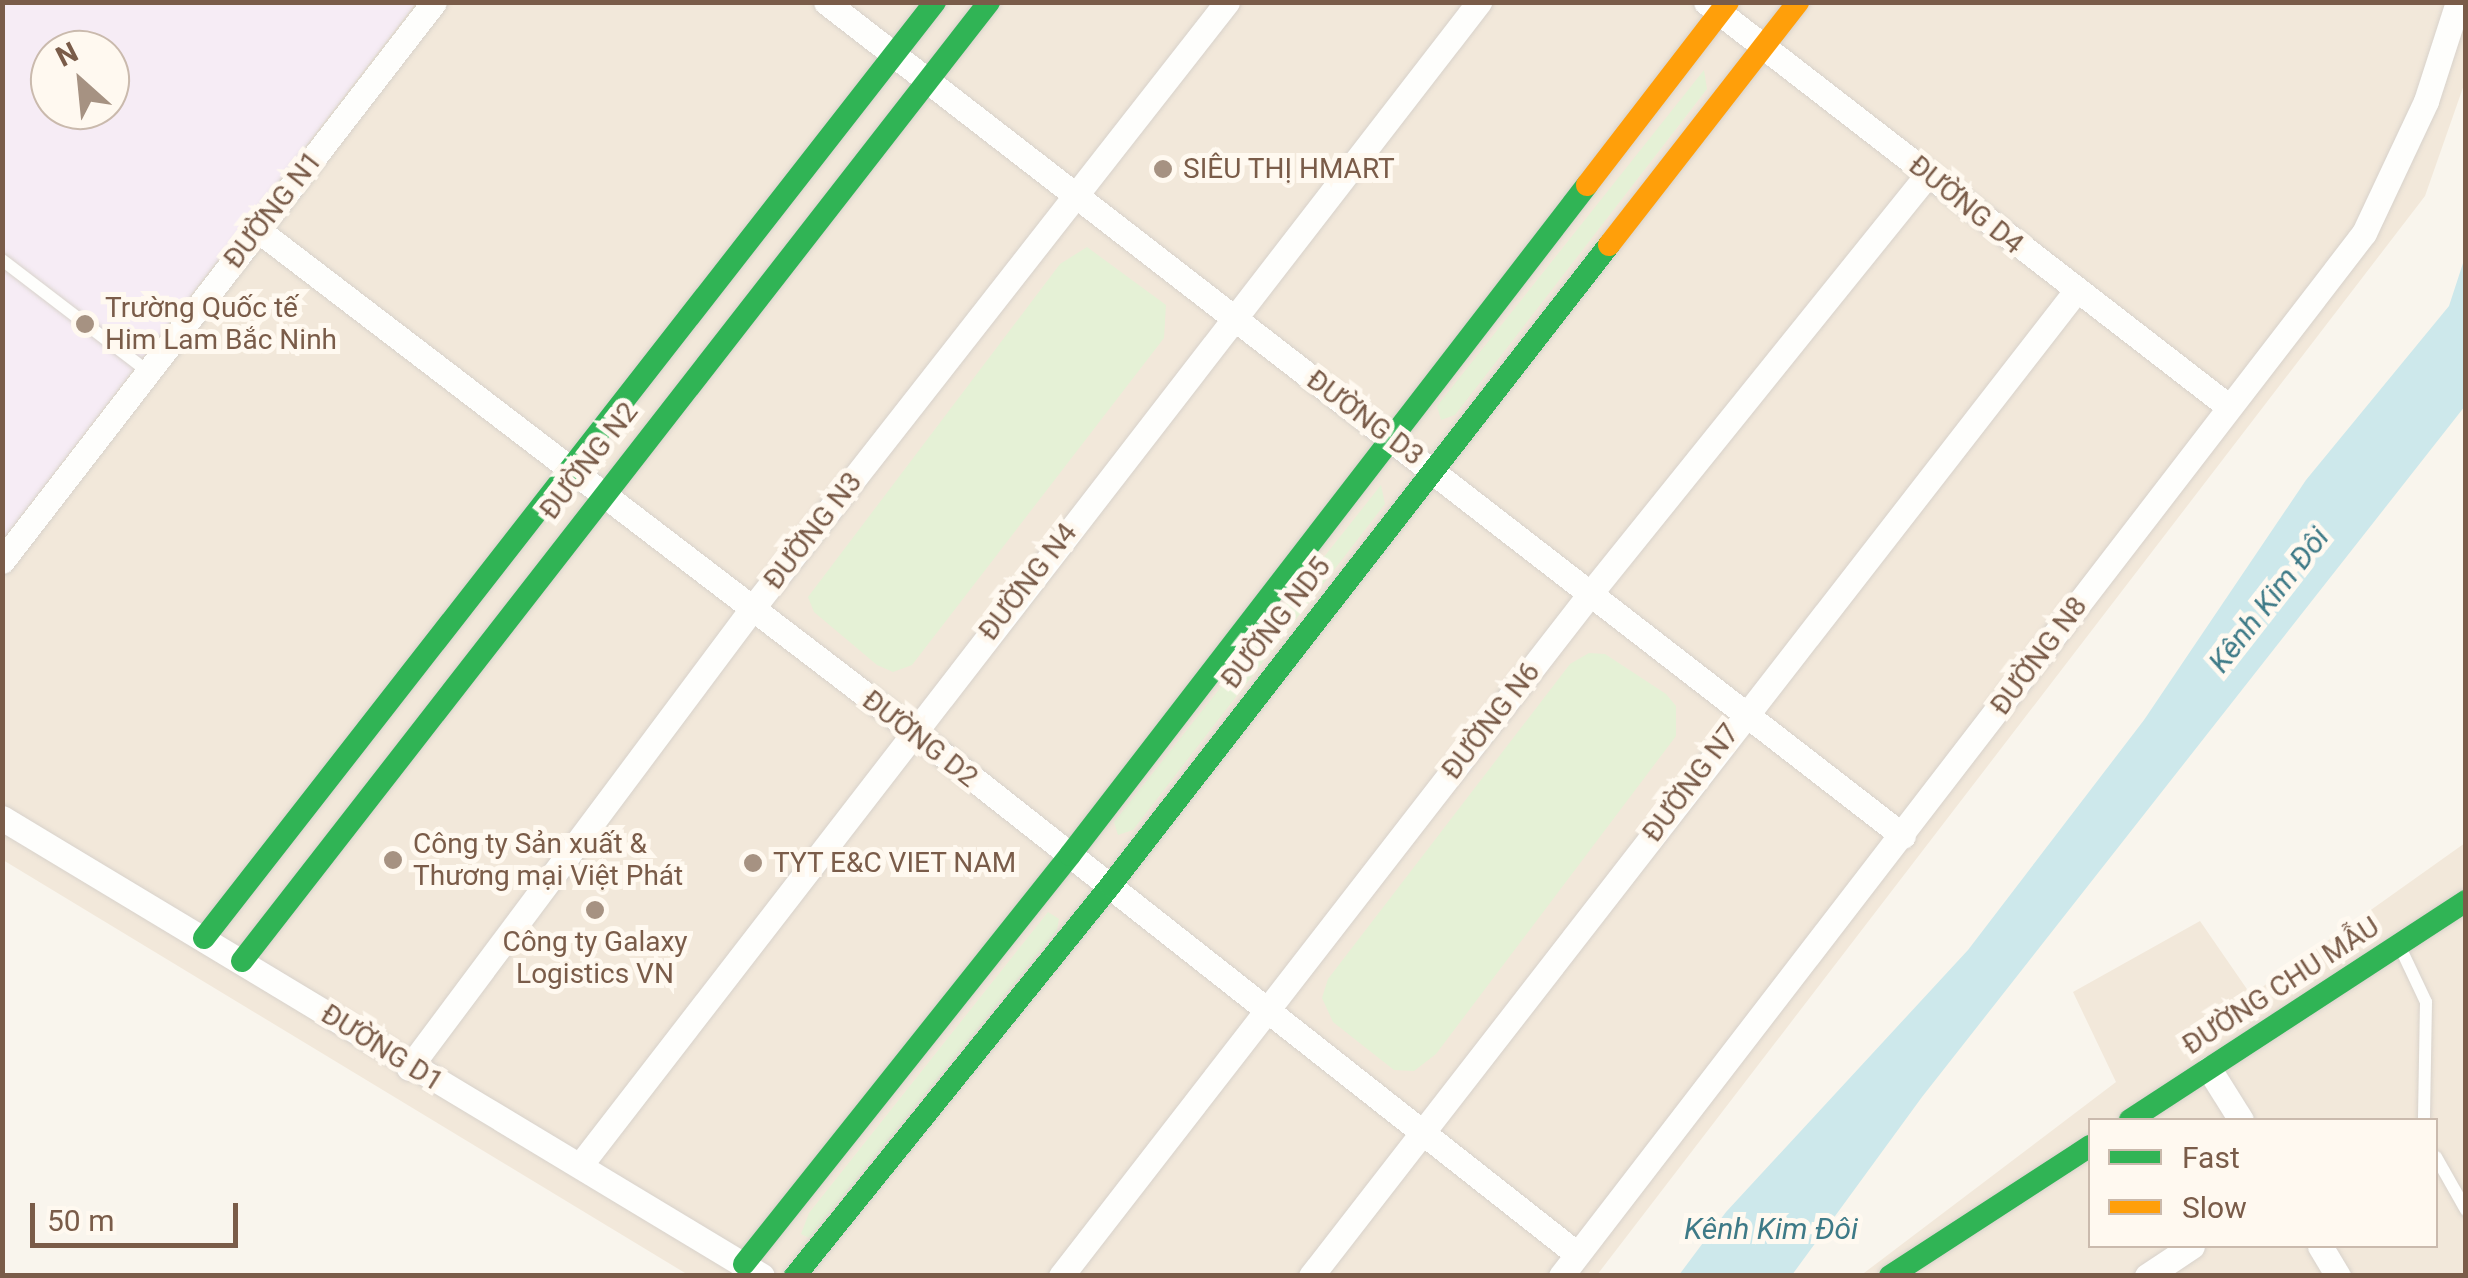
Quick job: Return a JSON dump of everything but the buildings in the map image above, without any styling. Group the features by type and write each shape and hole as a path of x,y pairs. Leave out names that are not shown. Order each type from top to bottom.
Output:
{"street":[{"name":"ĐƯỜNG N1","path":"2,560 434,2"},
{"name":"ĐƯỜNG D3","path":"826,2 1232,318 1592,590 1902,836"},
{"name":"ĐƯỜNG N2","path":"204,938 565,470 733,264 935,2"},
{"name":"ĐƯỜNG N2","path":"242,961 599,496 989,2"},
{"name":"ĐƯỜNG N3","path":"410,1068 750,610 1228,2"},
{"name":"ĐƯỜNG N4","path":"581,1164 1479,2"},
{"name":"ĐƯỜNG ND5","path":"795,1276 1110,886 1798,2"},
{"name":"ĐƯỜNG N8","path":"1561,1276 2364,233 2426,101 2458,2"},
{"name":"ĐƯỜNG ND5","path":"754,1270 1718,6"},
{"name":"ĐƯỜNG D4","path":"1718,6 1764,47 2076,292 2228,406"},
{"name":"ĐƯỜNG N6","path":"1061,1276 1592,590 1928,174"},
{"name":"ĐƯỜNG D2","path":"258,230 565,470 913,731 1578,1254"},
{"path":"733,264 764,285"},
{"name":"ĐƯỜNG N7","path":"1310,1276 1744,713 2076,292"},
{"path":"383,705 419,731"},
{"name":"ĐƯỜNG D1","path":"2,818 242,961 410,1068 581,1164 754,1270"},
{"name":"ĐƯỜNG CHU MẪU","path":"2133,1118 2466,900"},
{"path":"2209,1069 2240,1118"},
{"path":"1890,1276 2088,1147"},
{"path":"2147,1276 2189,1248"},
{"path":"2321,1248 2338,1276"}],"lane":[{"path":"2,260 146,371"},
{"path":"2398,945 2426,1002 2424,1118"},
{"path":"2438,1161 2466,1210"}],"shaded area":[{"path":"2465,2 2466,79 2425,196 1597,1275 690,1276 3,860 2,3"},
{"name":"Trường Quốc tế Him Lam Bắc Ninh","path":"3,3 416,3 3,539"},
{"path":"2465,843 2465,1275 1860,1276 2116,1082 2073,992 2200,921 2251,995"}],"green space":[{"path":"1704,70 1707,89 1455,415 1441,420 1437,406"},
{"path":"1087,247 1166,305 1164,338 912,665 893,672 877,665 814,612 808,597 1060,264"},
{"path":"1381,485 1385,504 1133,830 1118,835 1114,822"},
{"path":"1589,653 1605,654 1666,694 1676,706 1676,736 1436,1054 1414,1071 1394,1070 1333,1022 1322,998 1328,979 1570,664"},
{"path":"1048,912 1059,919 1057,930 809,1238 801,1234 809,1213"}],"water":[{"name":"Kênh Kim Đôi","path":"2465,257 2465,406 1922,1097 1792,1275 1679,1275 1726,1212 1968,950 2144,720 2306,480 2449,306"}],"traffic: fast":[{"path":"204,938 935,2"},
{"path":"242,961 989,2"},
{"path":"744,1264 1070,855 1587,185"},
{"path":"795,1276 1110,886 1609,245"},
{"path":"2133,1118 2466,901"},
{"path":"1890,1276 2088,1147"}],"traffic: slow":[{"path":"1587,185 1728,2"},
{"path":"1609,245 1798,2"}],"place":[{"name":"SIÊU THỊ HMART","path":"1163,169"},
{"name":"Trường Quốc tế Him Lam Bắc Ninh","path":"85,324"},
{"name":"Công ty Sản xuất & Thương mại Việt Phát","path":"393,860"},
{"name":"TYT E&C VIET NAM","path":"753,863"},
{"name":"Công ty Galaxy Logistics VN","path":"595,910"}]}
